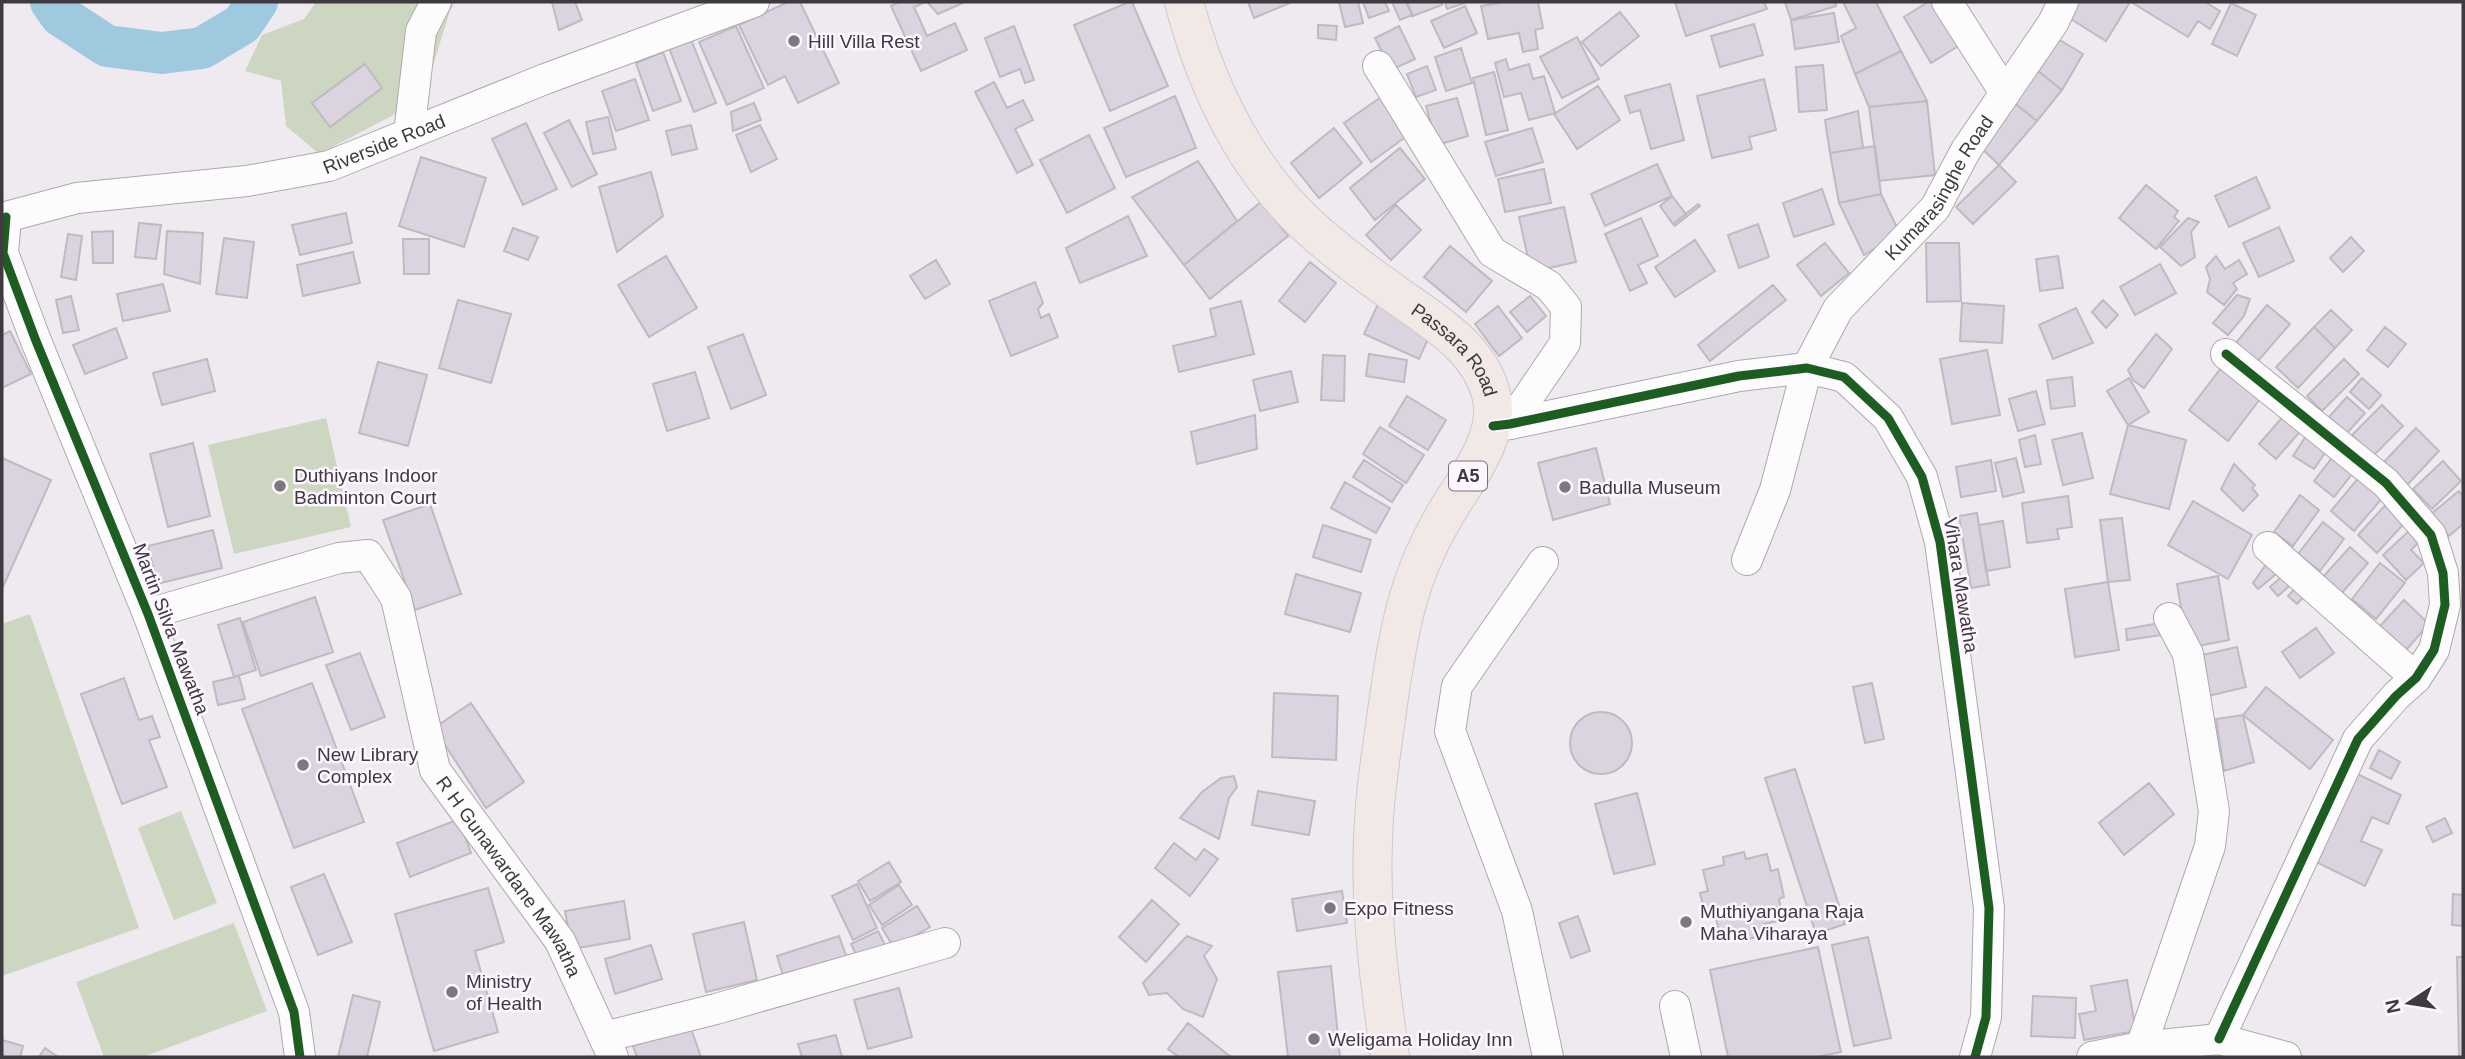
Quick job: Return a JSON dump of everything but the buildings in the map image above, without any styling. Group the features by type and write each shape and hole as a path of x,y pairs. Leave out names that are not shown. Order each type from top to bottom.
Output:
{"highway":[{"name":"Passara Road","path":"1184,2 1200,55 1227,117 1258,167 1298,216 1329,244 1459,342 1474,358 1487,382 1501,425 1480,454 1443,518 1416,573 1396,650 1373,838 1372,887 1390,1057"}],"street":[{"path":"409,134 421,31 436,2"},
{"name":"Riverside Road","path":"4,213 77,198 247,181 329,166 545,79 754,2"},
{"path":"1947,2 2005,93"},
{"name":"Kumarasinghe Road","path":"1747,560 1775,490 1807,368 1838,309 1935,208 1966,150 2053,23 2063,2"},
{"path":"1378,66 1492,252 1549,286 1566,307 1565,343 1501,425"},
{"name":"Martin Silva Mawatha","path":"4,213 3,253 36,341 148,614 294,1012 300,1057"},
{"path":"2219,1038 2358,739 2416,678 2434,650 2445,605 2443,573 2431,535 2386,483 2226,354"},
{"name":"Vihara Mawatha","path":"1501,425 1739,376 1807,368 1844,377 1888,418 1922,477 1940,542 1989,908 1986,1017 1975,1057"},
{"path":"2268,547 2416,678"},
{"name":"R H Gunawardane Mawatha","path":"148,614 340,558 368,555 396,598 435,770 560,941 608,1047"},
{"path":"1543,562 1457,685 1450,731 1517,911 1548,1057"},
{"path":"2141,1047 2210,846 2214,811 2188,654 2169,618"},
{"path":"608,1047 729,1006 945,943"},
{"path":"1675,1006 1686,1057"},
{"path":"2092,1057 2141,1047 2219,1038 2286,1057"}],"green space":[{"path":"316,2 455,2 422,100 319,154 286,126 281,81 245,71 262,35 304,19"},
{"name":"Duthiyans Indoor Badminton Court","path":"326,418 351,527 234,554 208,445"},
{"path":"30,614 139,928 2,976 2,624"},
{"path":"181,811 217,903 174,920 138,828"},
{"path":"234,923 267,1011 143,1057 104,1057 76,982"}],"waterway":[{"path":"51,2 61,16 107,46 162,53 202,48 242,24 257,2"}],"cycle path":[{"path":"6,217 3,253 36,341 148,614 294,1012 300,1057"},
{"path":"2219,1039 2358,739 2416,678 2434,650 2445,605 2443,573 2431,535 2386,483 2226,354"},
{"path":"1493,426 1739,376 1807,368 1844,377 1888,418 1922,477 1940,542 1989,908 1986,1017 1975,1057"}],"place":[{"name":"Hill Villa Rest","path":"794,41"},
{"name":"Duthiyans Indoor Badminton Court","path":"280,486"},
{"name":"Badulla Museum","path":"1565,487"},
{"name":"New Library Complex","path":"303,765"},
{"name":"Expo Fitness","path":"1330,908"},
{"name":"Muthiyangana Raja Maha Viharaya","path":"1686,922"},
{"name":"Ministry of Health","path":"452,992"},
{"name":"Weligama Holiday Inn","path":"1314,1039"}]}
